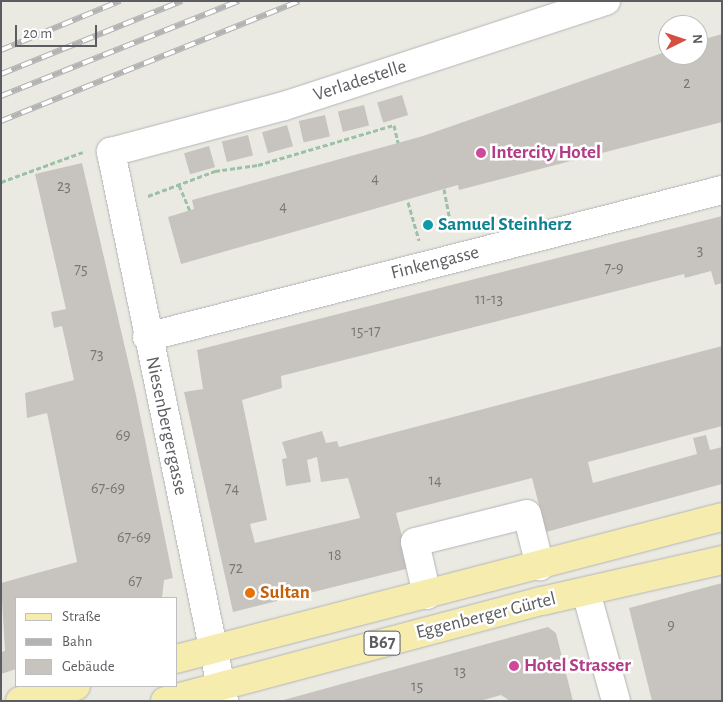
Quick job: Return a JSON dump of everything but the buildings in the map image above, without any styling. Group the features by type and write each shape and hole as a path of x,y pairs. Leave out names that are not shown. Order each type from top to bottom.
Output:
{"main road":[{"name":"Eggenberger Gürtel","path":"178,659 540,566 722,517"},
{"name":"Eggenberger Gürtel","path":"165,701 222,693 542,601 722,560"},
{"path":"20,701 72,687"}],"street":[{"name":"Verladestelle","path":"111,152 284,106 606,1"},
{"name":"Niesenbergergasse","path":"111,152 222,693"},
{"name":"Finkengasse","path":"148,337 722,190"},
{"path":"426,595 415,542 527,514 540,566"},
{"path":"586,592 616,701"}],"path":[{"path":"142,198 215,171 258,166 394,124 398,143"},
{"path":"1,182 93,149 111,152"},
{"path":"179,185 190,211"},
{"path":"444,189 453,237"},
{"path":"408,202 420,246"}],"railway":[{"path":"1,50 120,1"},
{"path":"1,74 182,1"},
{"path":"1,96 239,1"},
{"path":"1,121 299,1"}],"place":[{"name":"Intercity Hotel","path":"481,153"},
{"name":"Samuel Steinherz","path":"428,225"},
{"name":"Sultan","path":"250,593"},
{"name":"Hotel Strasser","path":"514,666"}]}
